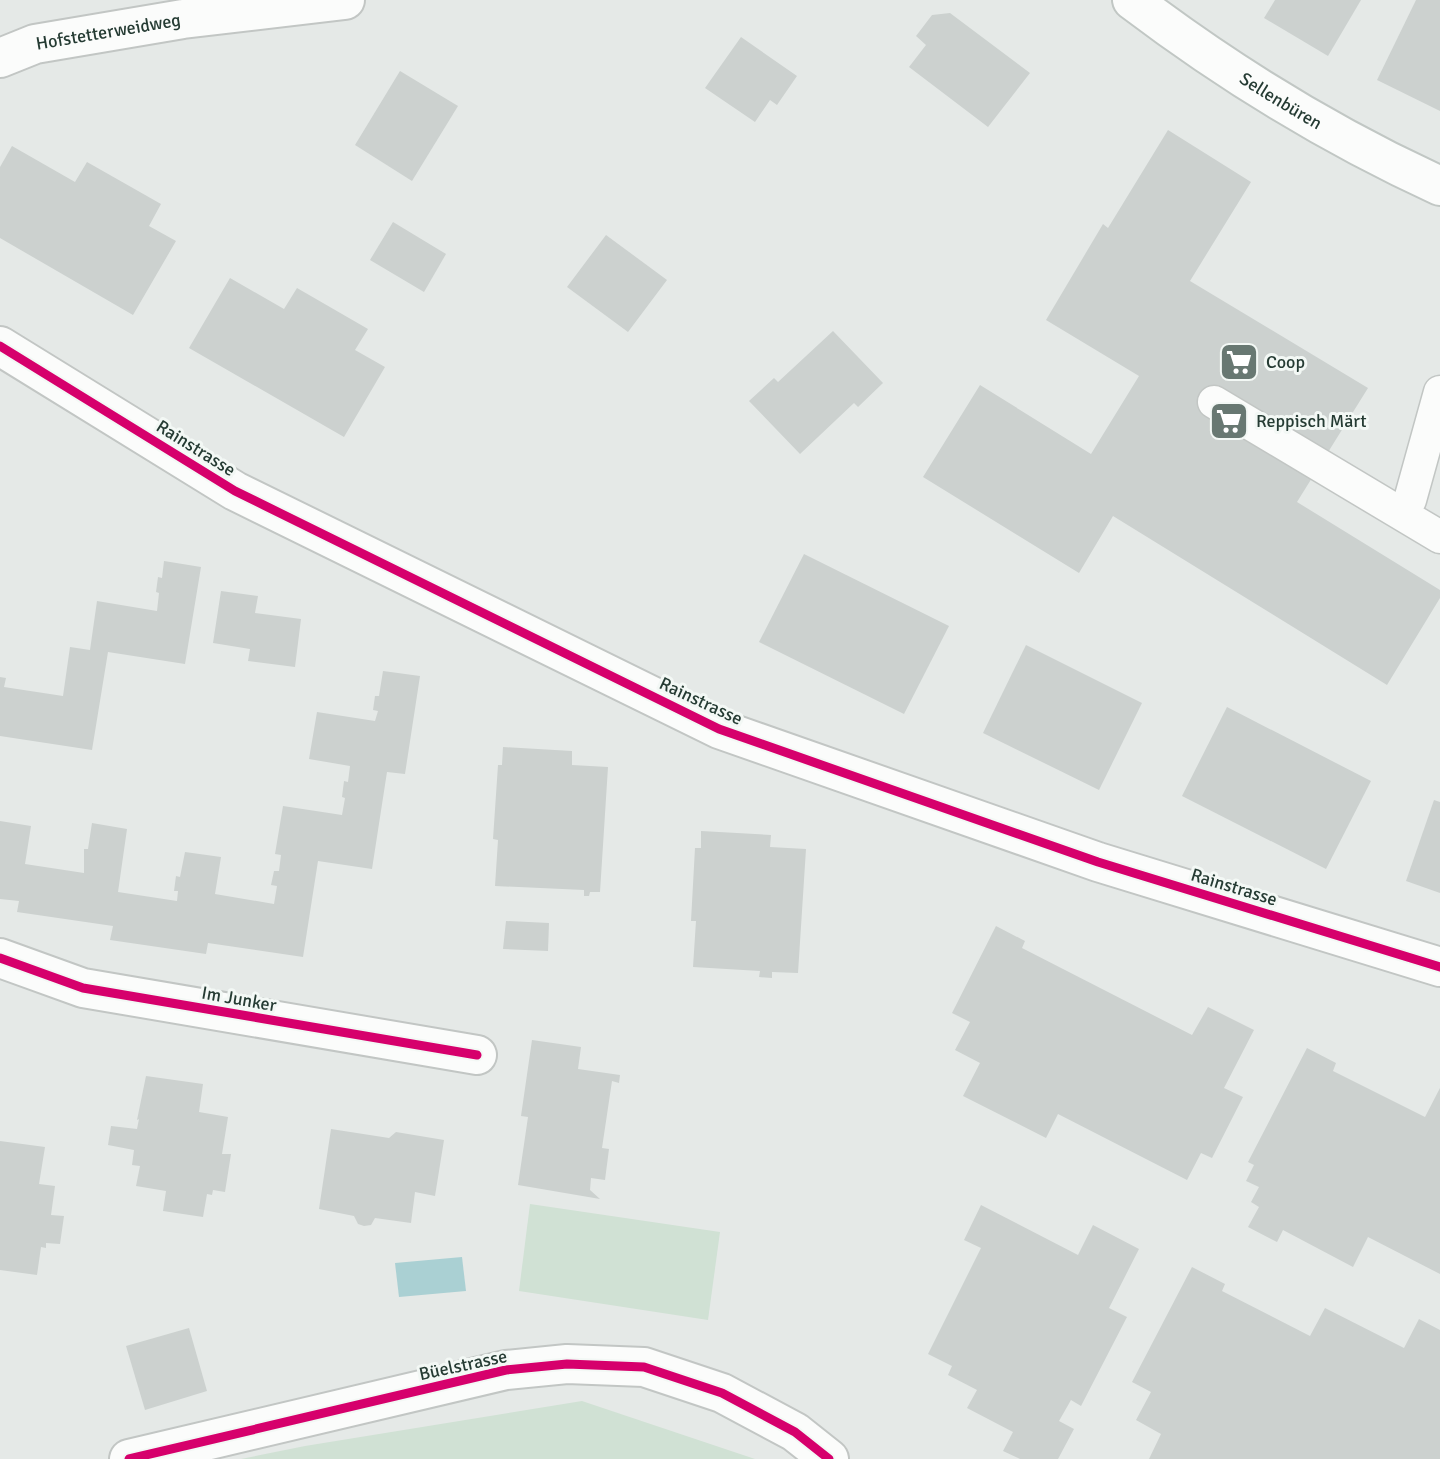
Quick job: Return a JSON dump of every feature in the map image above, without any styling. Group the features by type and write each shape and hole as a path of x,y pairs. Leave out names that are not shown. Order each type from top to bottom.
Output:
{"street":[{"name":"Hofstetterweidweg","path":"0,58 35,44 183,19 345,0"},
{"name":"Sellenbüren","path":"1132,0 1225,67 1396,166 1440,186"},
{"name":"Rainstrasse","path":"0,346 235,491 719,729 1098,862 1440,967"},
{"name":"Im Junker","path":"0,958 83,988 477,1055"},
{"name":"Büelstrasse","path":"129,1459 493,1373 567,1364 644,1367 722,1393 795,1432 829,1459"}],"lane":[{"path":"1410,500 1440,392"},
{"path":"1214,402 1440,537"}],"green space":[{"path":"530,1204 720,1232 708,1320 519,1291"},
{"path":"582,1401 755,1459 241,1459 305,1446"}],"water":[{"path":"462,1257 466,1291 399,1297 395,1263"}],"building":[{"path":"1275,0 1361,0 1328,56 1264,18"},
{"path":"1416,0 1440,0 1440,111 1377,80"},
{"path":"950,13 1030,73 988,127 909,67 926,45 916,36 932,15"},
{"path":"741,37 797,76 777,105 770,100 755,122 705,88"},
{"path":"400,71 458,106 412,181 355,145"},
{"path":"1168,130 1251,182 1190,281 1368,388 1297,502 1440,590 1440,598 1387,685 1113,516 1079,573 923,477 980,385 1091,454 1139,376 1046,320 1103,224 1108,228"},
{"path":"12,146 75,182 87,162 161,204 149,226 176,241 133,315 0,238 0,167"},
{"path":"393,222 446,254 424,292 370,260"},
{"path":"606,235 667,280 628,332 567,287"},
{"path":"230,278 284,309 297,288 368,329 355,350 385,367 344,437 189,348"},
{"path":"833,331 883,383 858,407 854,403 800,454 749,401 774,378 778,382"},
{"path":"804,554 949,626 904,714 759,642"},
{"path":"164,561 201,567 185,664 108,652 92,750 0,736 0,677 6,678 4,687 63,696 70,647 90,650 97,601 157,611 158,577 162,578"},
{"path":"221,591 258,596 255,613 301,619 295,667 248,661 250,649 213,643"},
{"path":"1026,645 1142,703 1099,790 983,733"},
{"path":"383,671 420,676 405,774 387,772 372,869 318,861 303,957 208,943 206,954 110,940 113,926 17,912 19,901 0,899 0,821 31,826 25,864 84,873 84,849 88,849 92,823 127,829 118,892 177,901 178,891 174,891 176,876 180,877 185,852 221,857 215,894 274,904 277,886 271,885 274,871 279,871 281,855 275,854 283,806 342,815 344,781 348,782 350,766 309,759 317,712 375,721 378,711 373,710 375,696 379,696"},
{"path":"1227,707 1371,781 1326,869 1182,796"},
{"path":"503,747 572,751 572,765 608,767 600,892 590,892 589,896 584,896 584,890 495,886 498,840 493,839 498,765 502,765"},
{"path":"1434,800 1440,802 1440,893 1406,881"},
{"path":"701,831 771,835 770,847 806,849 798,973 772,972 772,978 759,977 760,971 693,967 696,921 691,921 695,848 701,848"},
{"path":"506,921 549,923 548,951 503,949"},
{"path":"996,926 1025,941 1022,948 1192,1035 1208,1007 1254,1030 1224,1088 1243,1097 1212,1158 1201,1153 1187,1180 1058,1114 1046,1138 963,1096 980,1063 955,1050 970,1022 952,1013"},
{"path":"532,1040 581,1047 578,1069 620,1075 619,1083 612,1081 602,1148 609,1149 605,1180 591,1178 590,1190 600,1199 518,1185 528,1117 521,1116"},
{"path":"1307,1048 1336,1063 1333,1071 1425,1117 1440,1088 1440,1274 1368,1237 1353,1267 1283,1230 1277,1242 1248,1227 1259,1207 1251,1202 1259,1187 1246,1181 1254,1165 1248,1162"},
{"path":"146,1076 203,1084 199,1112 228,1117 222,1154 231,1154 225,1192 213,1190 212,1195 207,1194 203,1217 163,1211 166,1191 136,1186 140,1166 132,1165 134,1150 108,1145 111,1126 137,1129"},
{"path":"331,1129 389,1138 396,1132 444,1140 435,1196 415,1192 411,1223 375,1218 371,1225 364,1226 358,1224 354,1216 319,1209"},
{"path":"0,1141 45,1147 39,1184 55,1186 51,1215 64,1216 60,1244 46,1243 46,1248 41,1247 37,1275 0,1270"},
{"path":"981,1205 1078,1255 1093,1225 1139,1249 1109,1308 1127,1317 1081,1406 1071,1400 1059,1421 1074,1429 1058,1459 1020,1459 1003,1451 1013,1432 967,1408 977,1390 948,1375 952,1366 928,1354 981,1248 964,1240"},
{"path":"1192,1267 1225,1284 1222,1291 1310,1336 1325,1308 1404,1348 1419,1319 1440,1330 1440,1459 1149,1459 1161,1434 1136,1420 1151,1392 1132,1382"},
{"path":"189,1328 207,1391 145,1410 126,1346"}],"cycle path":[{"path":"0,346 235,491 719,729 1098,862 1440,967"},
{"path":"0,958 83,988 477,1055"},
{"path":"129,1459 506,1370 567,1364 644,1367 722,1393 795,1432 829,1459"}],"place":[{"name":"Coop","path":"1239,362"},
{"name":"Reppisch Märt","path":"1229,421"}]}
